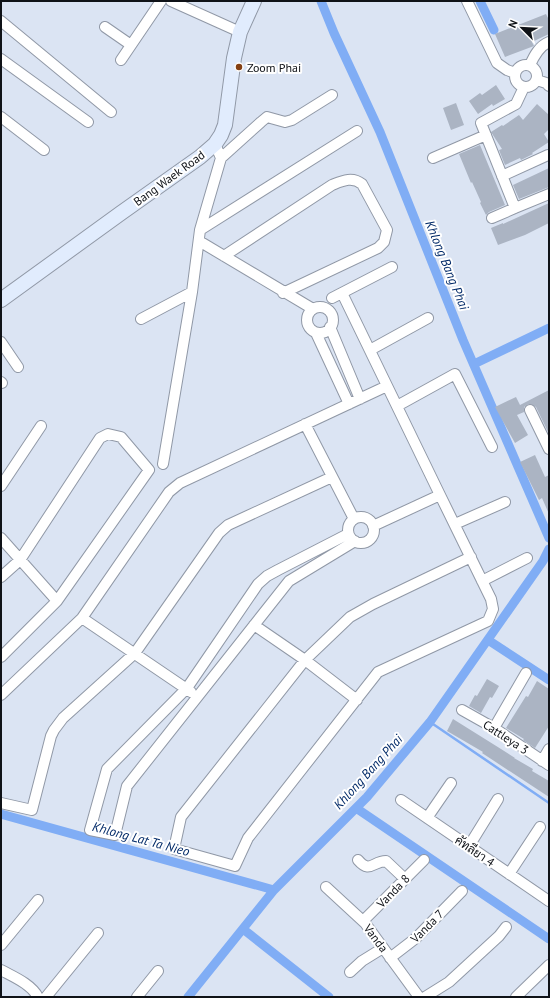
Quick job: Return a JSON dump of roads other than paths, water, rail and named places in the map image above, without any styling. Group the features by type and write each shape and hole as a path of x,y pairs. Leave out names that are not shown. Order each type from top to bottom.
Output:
{"main road":[{"name":"Bang Waek Road","path":"1,300 121,212 200,157 215,144 225,125 234,58 240,32 254,1"}],"street":[{"path":"120,60 161,1"},
{"path":"171,1 240,32"},
{"path":"467,1 496,63 515,73"},
{"path":"1,21 111,112"},
{"path":"105,28 131,45"},
{"path":"530,65 539,49 544,44 549,42"},
{"path":"1,59 88,122"},
{"path":"515,208 481,123 516,104 524,88 532,86 537,80 538,73 534,67 530,65 523,65 517,69 515,73 516,80 524,88"},
{"path":"537,80 546,83 549,86"},
{"path":"163,464 192,292 200,230 221,158 261,122 268,118 285,122 292,120 332,95"},
{"path":"1,117 44,150"},
{"path":"200,230 357,131"},
{"path":"433,158 486,135"},
{"path":"215,144 221,158"},
{"path":"502,176 548,155"},
{"path":"224,256 332,185 350,179 358,181 362,184 387,230 384,242 378,248 283,293"},
{"path":"492,218 549,194"},
{"path":"199,241 313,310"},
{"path":"332,298 392,267"},
{"path":"141,319 192,292"},
{"path":"342,293 471,557 491,599 493,609 488,621 378,672 248,838 235,866 174,849 181,817 305,660 350,617 373,604 471,557"},
{"path":"316,333 324,332 330,328 333,319 329,311 321,307 310,312 307,320 309,328 316,333 349,404"},
{"path":"370,350 428,318"},
{"path":"330,328 360,399"},
{"path":"1,342 18,367"},
{"path":"397,406 455,374 492,447"},
{"path":"1,695 82,618 169,492 180,483 387,386"},
{"path":"530,410 549,449"},
{"path":"306,424 354,519"},
{"path":"1,486 41,426"},
{"path":"1,577 20,560 100,438 108,434 121,437 149,470 57,601 1,657"},
{"path":"1,803 32,810 51,736 54,730 63,718 134,654 219,533 228,525 332,477"},
{"path":"373,526 440,494"},
{"path":"455,524 505,502"},
{"path":"352,538 289,580 127,786 115,835 90,830 107,769 186,689 258,584 267,576 278,570 352,538 363,542 370,538 373,534 373,526 371,522 365,518 357,517 354,519 348,525 352,538"},
{"path":"1,538 57,601"},
{"path":"482,581 527,558"},
{"path":"82,618 197,697"},
{"path":"254,624 305,660 357,700"},
{"path":"494,728 526,673"},
{"name":"Cattleya 3","path":"462,710 494,728 545,763"},
{"path":"545,763 549,749"},
{"path":"427,818 451,783"},
{"path":"469,846 498,799"},
{"name":"คัทลียา 4","path":"402,800 549,901"},
{"path":"509,874 540,827"},
{"path":"358,860 363,866 369,867 381,861 386,861 405,879"},
{"name":"Vanda 8","path":"363,921 424,860"},
{"name":"Vanda","path":"326,887 363,921 418,996"},
{"name":"Vanda 7","path":"390,958 416,938 462,891"},
{"path":"1,944 38,900"},
{"path":"418,996 449,982 499,936 506,927"},
{"path":"46,997 98,933"},
{"path":"350,972 362,961 383,948"},
{"path":"516,997 549,965"},
{"path":"1,970 31,987 38,997"},
{"path":"137,997 158,971"}],"waterway":[{"name":"Khlong Bang Phai","path":"321,1 334,33 380,132 463,340 549,538"},
{"path":"480,1 494,30"},
{"path":"474,364 549,328"},
{"name":"Khlong Bang Phai","path":"188,997 274,890 367,797 430,722 543,561 549,549"},
{"path":"488,640 549,680"},
{"path":"430,722 549,803"},
{"path":"356,808 549,939"},
{"name":"Khlong Lat Ta Nieo","path":"1,814 274,890"},
{"path":"243,929 329,997"}],"place":[{"name":"Zoom Phai","path":"239,67"}]}
